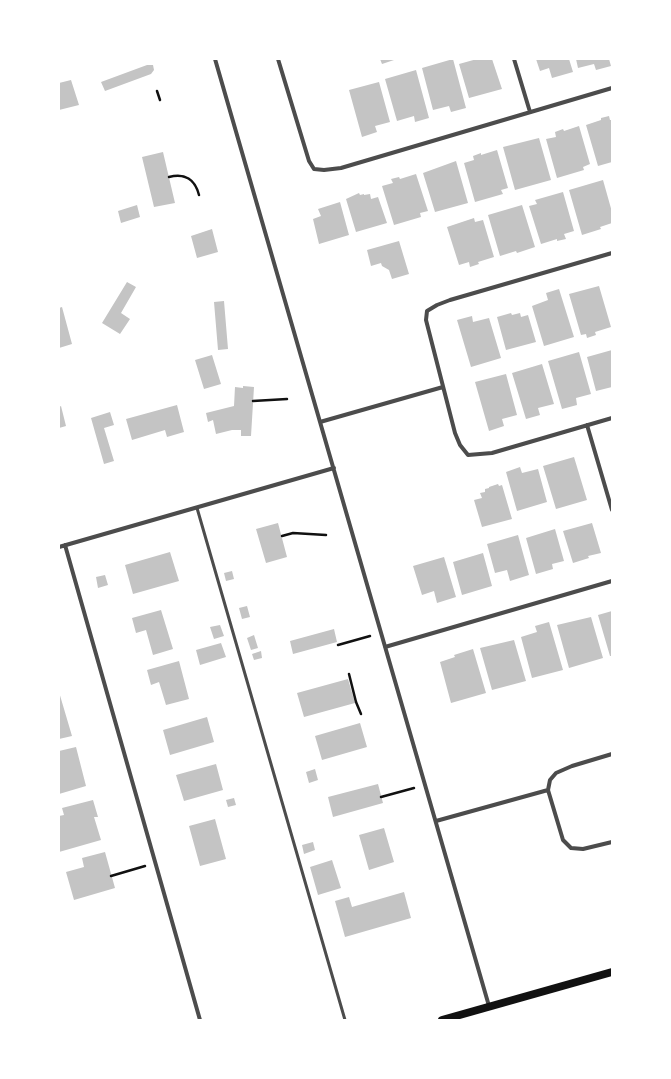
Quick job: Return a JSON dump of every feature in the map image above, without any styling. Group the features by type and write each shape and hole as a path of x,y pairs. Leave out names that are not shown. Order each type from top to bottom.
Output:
{"main road":[{"path":"442,1020 612,972"}],"street":[{"path":"216,59 489,1006"},
{"path":"278,59 308,161 314,169 324,170 341,168 612,88"},
{"path":"514,59 530,112"},
{"path":"612,253 450,300 437,305 428,311 426,320 456,433 460,445 468,455 492,453 612,418"},
{"path":"320,422 443,386"},
{"path":"588,425 612,510"},
{"path":"59,547 334,468"},
{"path":"65,545 200,1020"},
{"path":"385,647 612,581"},
{"path":"612,754 572,766 556,773 550,780 548,790 563,840 571,848 582,849 612,842"},
{"path":"436,822 548,790"}],"lane":[{"path":"197,508 345,1020"}],"path":[{"path":"157,91 160,100"},
{"path":"169,177 178,175 186,177 195,186 199,195"},
{"path":"253,401 287,399"},
{"path":"282,536 293,533 326,535"},
{"path":"338,645 381,633"},
{"path":"349,674 356,702 362,714"},
{"path":"382,797 425,784"},
{"path":"111,876 155,863"}],"building":[{"path":"380,59 397,59 382,64"},
{"path":"453,59 466,108 451,112 449,106 433,110 422,68"},
{"path":"477,59 492,59 502,89 469,98 459,64"},
{"path":"536,59 569,59 573,72 552,78 549,68 540,71"},
{"path":"576,59 609,59 611,66 596,70 594,64 578,68"},
{"path":"147,65 153,65 154,70 151,74 105,91 101,82"},
{"path":"416,70 429,118 415,122 414,116 397,121 385,79"},
{"path":"71,80 79,105 59,110 59,83"},
{"path":"379,82 390,122 375,126 377,132 362,137 349,90"},
{"path":"609,116 610,120 612,120 612,162 598,166 586,125"},
{"path":"579,126 590,164 583,167 584,170 557,178 546,139 556,137 555,132 563,129 564,131"},
{"path":"539,138 551,180 515,190 503,147"},
{"path":"497,150 508,188 501,190 503,194 475,202 464,163 474,160 473,156"},
{"path":"163,152 175,203 154,207 142,157"},
{"path":"456,161 468,203 435,212 423,173"},
{"path":"416,174 428,211 420,213 421,217 394,225 382,186 393,183 391,179 399,177 400,179"},
{"path":"603,180 612,212 612,223 600,227 601,229 582,235 569,190"},
{"path":"563,192 574,231 564,234 566,239 557,241 557,239 541,244 529,206 537,204 535,200"},
{"path":"359,193 360,195 370,194 371,199 378,197 387,223 356,232 346,199"},
{"path":"340,202 349,235 319,244 313,219 321,216 318,209"},
{"path":"137,205 140,217 121,223 118,211"},
{"path":"522,205 535,247 517,253 516,251 500,256 488,215"},
{"path":"474,218 475,222 483,220 494,257 478,262 479,264 470,267 469,262 459,265 447,227"},
{"path":"212,229 218,252 197,258 191,236"},
{"path":"399,241 409,274 392,279 389,270 382,266 381,263 371,266 367,250"},
{"path":"127,282 136,287 121,313 130,319 120,334 102,323"},
{"path":"599,286 611,327 595,332 596,335 587,338 586,334 581,335 569,294"},
{"path":"559,289 574,337 544,346 532,306 548,300 546,293"},
{"path":"224,301 228,349 218,350 214,302"},
{"path":"62,307 72,344 59,348 59,308"},
{"path":"511,313 512,315 520,313 521,317 528,315 536,342 506,350 497,317"},
{"path":"472,316 473,322 489,318 501,358 471,367 457,320"},
{"path":"612,350 612,387 596,391 587,357"},
{"path":"579,352 591,394 576,398 577,405 562,409 548,361"},
{"path":"212,355 221,384 204,389 195,360"},
{"path":"542,364 554,404 538,408 540,415 526,419 512,373"},
{"path":"506,374 517,415 502,419 504,426 489,431 475,382"},
{"path":"243,386 254,387 251,436 241,436 241,430 232,430 216,434 213,420 208,422 206,413 234,406 235,387 243,388"},
{"path":"177,405 184,432 167,437 165,430 132,440 126,419"},
{"path":"61,406 66,426 59,428 59,407"},
{"path":"110,412 114,425 104,428 114,461 104,464 91,418"},
{"path":"574,457 587,500 556,509 543,466"},
{"path":"520,467 522,473 538,469 547,502 517,511 506,472"},
{"path":"498,484 499,486 502,485 512,519 482,527 474,500 482,498 480,493 485,492 485,489"},
{"path":"278,523 287,557 266,563 256,529"},
{"path":"592,523 601,553 588,556 589,558 573,563 563,531"},
{"path":"555,529 564,561 552,564 553,569 536,574 526,538"},
{"path":"518,535 529,575 510,581 507,570 495,573 487,544"},
{"path":"170,552 179,581 133,594 125,565"},
{"path":"483,553 492,586 462,595 453,562"},
{"path":"444,557 456,597 437,603 434,591 422,595 413,566"},
{"path":"232,571 234,579 226,581 224,573"},
{"path":"105,575 108,585 98,588 96,577"},
{"path":"247,606 250,617 242,619 239,608"},
{"path":"161,610 173,649 153,655 146,630 136,633 132,618"},
{"path":"612,611 612,656 610,656 598,615"},
{"path":"591,617 603,658 569,668 557,625"},
{"path":"549,622 563,670 532,678 521,637 537,632 535,626"},
{"path":"220,625 224,636 214,639 210,627"},
{"path":"334,629 337,642 293,654 290,641"},
{"path":"254,635 258,648 251,650 247,638"},
{"path":"514,640 526,681 492,690 480,648"},
{"path":"221,643 226,657 200,665 196,650"},
{"path":"473,649 486,693 451,703 440,662 455,657 454,655"},
{"path":"261,651 262,658 254,660 252,654"},
{"path":"179,661 189,699 166,705 159,682 151,685 147,670"},
{"path":"348,679 355,703 304,717 297,693"},
{"path":"59,692 72,736 59,739"},
{"path":"207,717 214,742 170,755 163,730"},
{"path":"360,723 367,747 322,760 315,736"},
{"path":"76,747 86,786 59,794 59,751"},
{"path":"216,764 223,790 184,801 176,775"},
{"path":"315,769 318,780 309,783 306,772"},
{"path":"378,784 383,803 333,817 328,797"},
{"path":"234,798 236,805 228,807 226,800"},
{"path":"93,800 98,817 94,817 101,840 59,852 59,816 64,815 62,808"},
{"path":"215,819 226,859 200,866 189,826"},
{"path":"384,828 394,862 369,870 359,835"},
{"path":"313,842 315,850 304,854 302,845"},
{"path":"105,852 115,888 74,900 66,872 84,867 82,858"},
{"path":"332,860 341,888 318,895 310,867"},
{"path":"404,892 411,918 345,937 335,901 349,897 352,907"}]}
